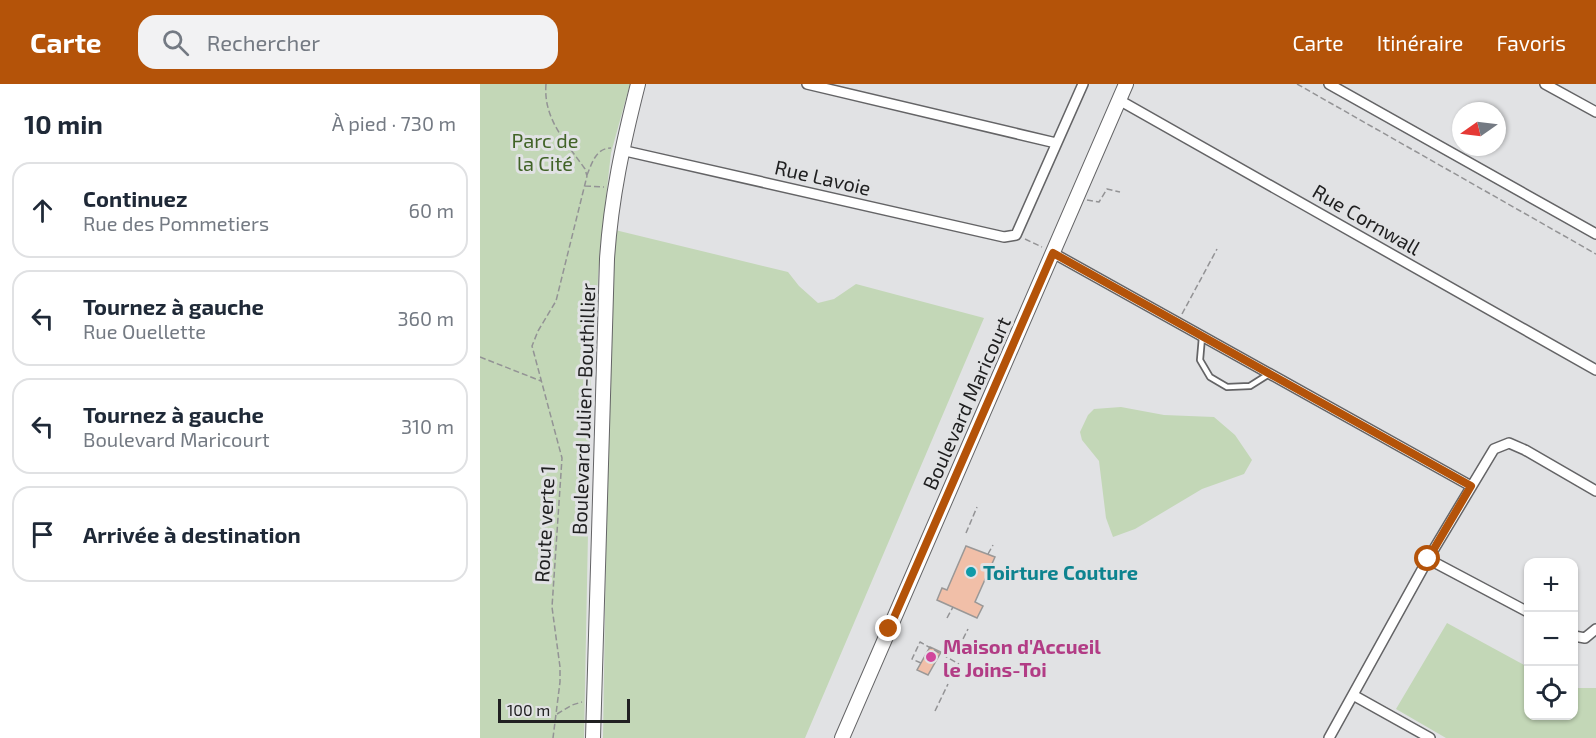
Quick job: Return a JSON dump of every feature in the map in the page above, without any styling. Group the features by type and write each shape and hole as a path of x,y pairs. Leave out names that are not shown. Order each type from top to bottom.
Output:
{"street":[{"name":"Boulevard Julien-Bouthillier","path":"593,738 609,224 621,150 638,84"},
{"path":"807,84 1056,144"},
{"path":"1019,236 1083,84"},
{"name":"Boulevard Maricourt","path":"842,738 1126,84"},
{"path":"1329,84 1596,234"},
{"path":"1545,84 1596,112"},
{"name":"Rue Cornwall","path":"1119,100 1596,370"},
{"name":"Rue Lavoie","path":"621,150 1004,237 1019,236"},
{"path":"1053,253 1471,486"},
{"path":"1329,738 1428,559 1494,449 1509,443 1596,491"},
{"path":"1428,559 1524,610"},
{"path":"1578,637 1585,638 1596,629"},
{"path":"1353,695 1430,738"}],"lane":[{"path":"1202,337 1200,360 1210,377 1227,387 1250,386 1269,374"}],"path":[{"path":"546,84 547,110 552,123 585,169 587,176"},
{"path":"1297,84 1596,254"},
{"name":"Route verte 1","path":"553,738 560,667 552,607 562,458 532,346 556,301 587,176 598,152 608,147 621,150"},
{"path":"584,186 615,188"},
{"path":"1077,198 1099,202 1107,189 1120,192"},
{"path":"1019,236 1033,243 1043,240"},
{"path":"1033,243 1035,253"},
{"path":"1177,323 1217,249"},
{"path":"480,357 540,381"},
{"path":"966,533 977,507"},
{"path":"988,554 993,545"},
{"path":"947,618 953,607"},
{"path":"955,656 968,629"},
{"path":"921,663 912,659 922,636"},
{"path":"920,642 959,664"},
{"path":"935,711 948,684"},
{"path":"556,714 579,702 594,702"}],"green space":[{"name":"Parc de la Cité","path":"480,84 630,84 611,153 600,250 591,379 584,738 480,738"},
{"path":"611,229 788,272 799,286 818,303 834,299 856,284 984,318 805,738 603,738"},
{"path":"1121,407 1164,415 1214,417 1235,435 1252,460 1244,474 1202,489 1135,529 1113,537 1106,518 1099,461 1082,440 1080,432 1088,415 1094,409"},
{"path":"1447,623 1524,665 1524,720 1578,720 1578,688 1596,688 1596,738 1446,738 1396,709"}],"building":[{"name":"Toirture Couture","path":"966,546 995,557 975,602 983,606 977,618 937,600 942,588 947,590"},
{"name":"Maison d'Accueil le Joins-Toi","path":"930,647 941,652 928,675 917,670"}],"place":[{"name":"Toirture Couture","path":"971,572"},
{"name":"Maison d'Accueil le Joins-Toi","path":"931,657"}],"route":[{"path":"889,629 1053,253 1471,486 1428,559"}]}
